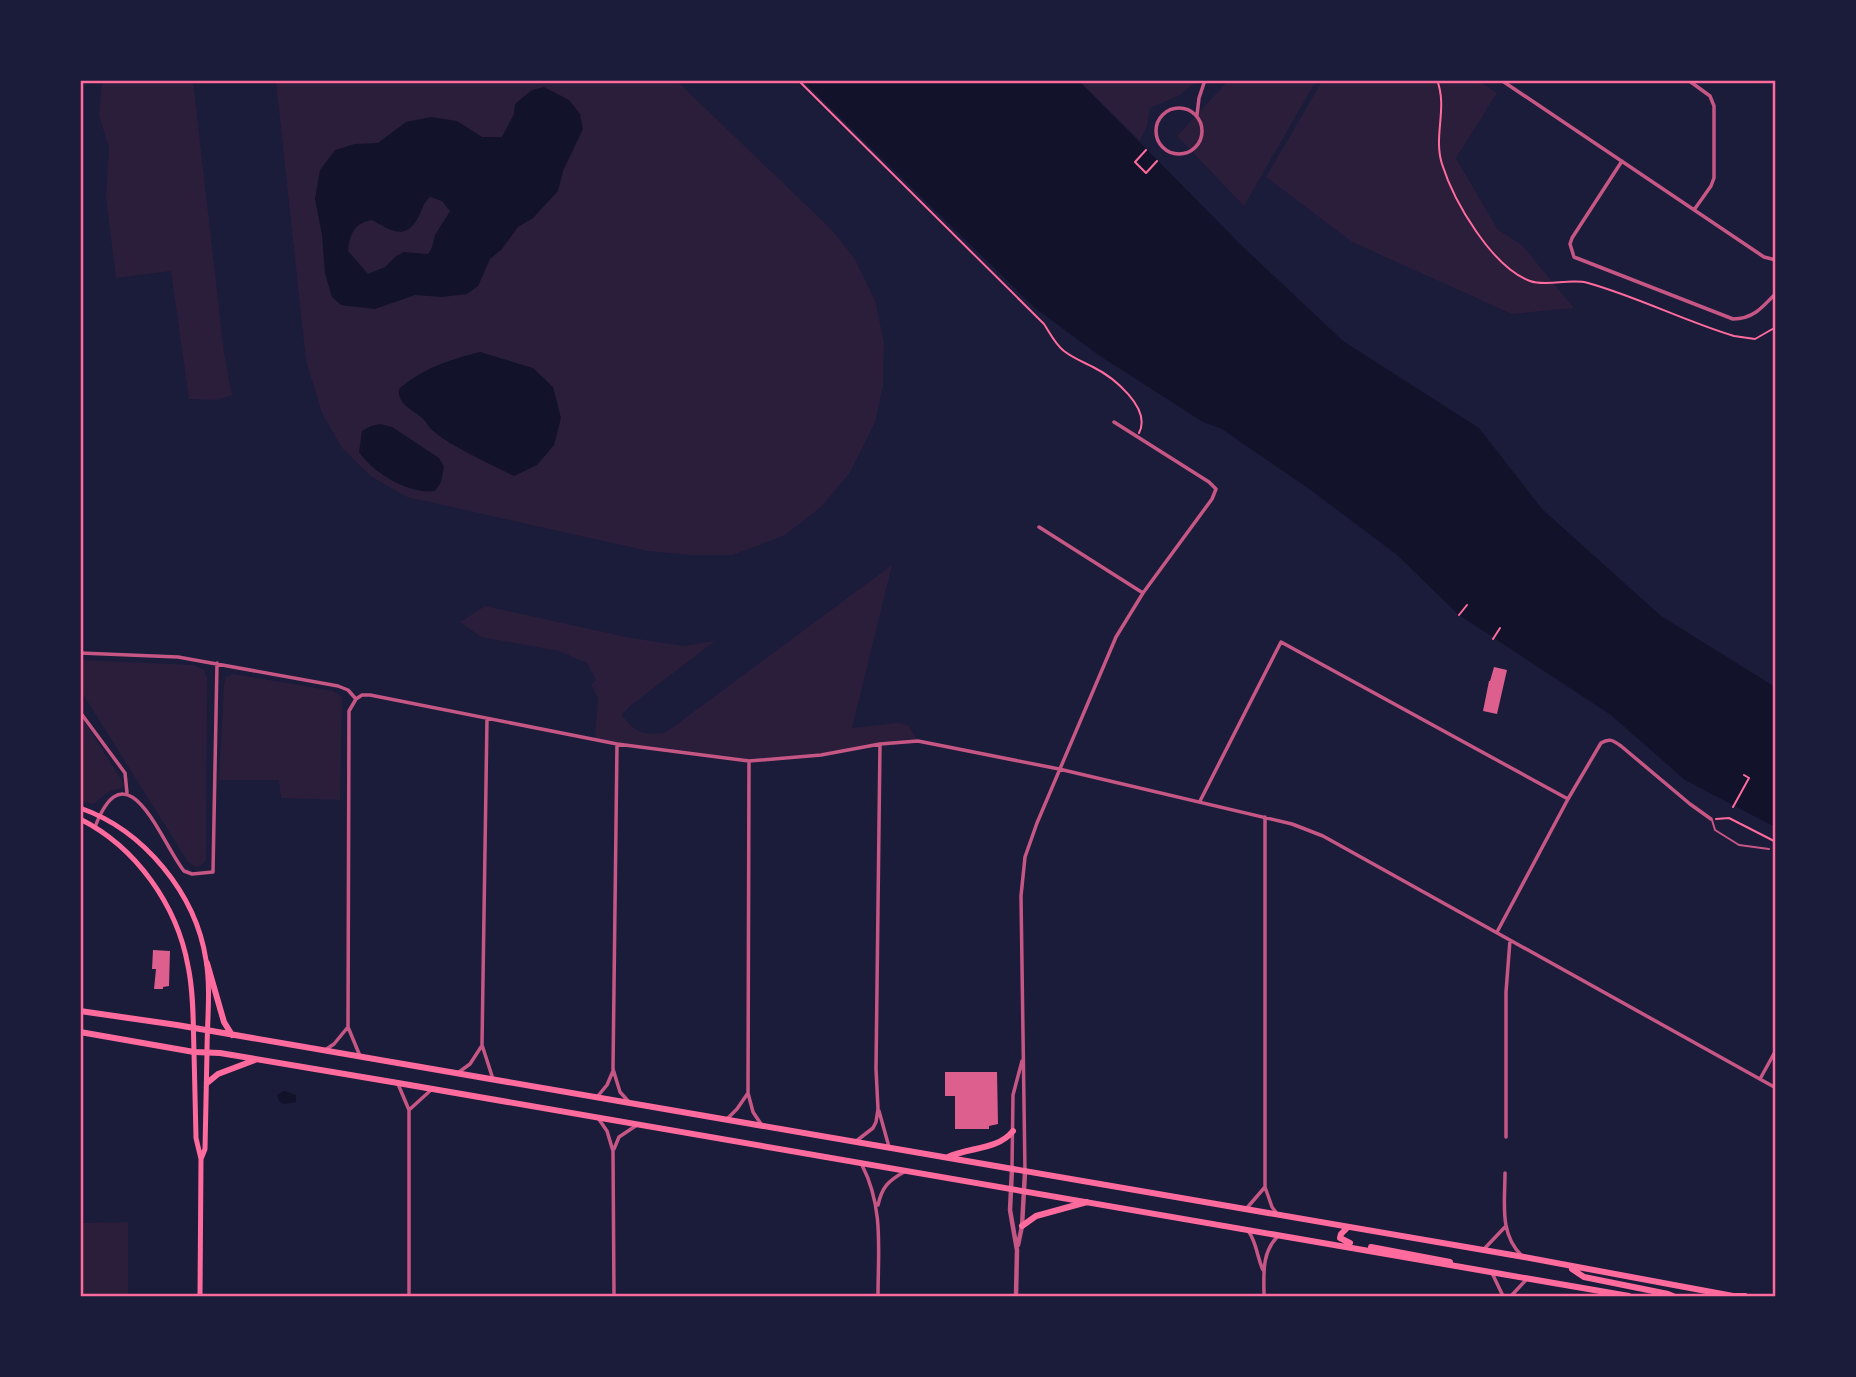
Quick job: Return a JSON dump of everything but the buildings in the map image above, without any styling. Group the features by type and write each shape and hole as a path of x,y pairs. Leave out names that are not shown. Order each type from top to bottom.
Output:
{"highway":[{"path":"207,963 224,1022 232,1035"},
{"path":"80,1011 194,1028 1745,1297"},
{"path":"80,1032 398,1083 1280,1234 1629,1297"},
{"path":"207,1083 218,1074 256,1059"},
{"path":"946,1158 958,1152 998,1144 1006,1140 1013,1131"},
{"path":"1022,1226 1036,1216 1088,1202"},
{"path":"1347,1228 1340,1235 1344,1242 1443,1259 1461,1267"},
{"path":"1567,1266 1584,1277 1670,1294 1673,1297"}],"main road":[{"path":"80,808 100,816 140,844 168,874 186,900 198,925 207,963 205,1149 201,1159"},
{"path":"80,819 95,827 139,866 166,904 183,944 189,968 194,1028 196,1138 201,1159 200,1297"}],"street":[{"path":"1197,116 1184,108 1165,112 1157,122 1156,131 1162,146 1182,154 1197,146 1202,135 1197,116 1199,98 1205,80"},
{"path":"1501,80 1763,257 1776,260"},
{"path":"1688,80 1710,96 1714,106 1714,178 1694,210"},
{"path":"1622,161 1572,238 1570,244 1574,257 1733,319 1745,319 1756,313 1776,293"},
{"path":"1016,1297 1017,1250 1025,1191 1021,896 1025,857 1059,769 1116,638 1143,593 1212,499 1216,489 1114,422"},
{"path":"1039,527 1143,593"},
{"path":"1200,801 1282,642 1567,799"},
{"path":"81,653 178,657 217,663 338,686 348,690 356,699"},
{"path":"95,827 109,800 120,794 127,794 142,804 184,871 192,874 213,872 217,663"},
{"path":"360,1058 348,1027 349,710 356,699 362,695 370,695 617,744 748,761 821,755 880,744 918,741 1059,769 1265,817 1322,836 1776,1088"},
{"path":"80,712 125,773 127,794"},
{"path":"487,719 482,1045 494,1080"},
{"path":"1497,932 1567,799 1601,743 1606,740 1612,740 1712,819"},
{"path":"617,744 613,1069 620,1092 631,1104"},
{"path":"880,744 876,1069 878,1108 889,1148"},
{"path":"748,761 748,1093 753,1112 762,1126"},
{"path":"1265,817 1265,1187 1278,1215"},
{"path":"1506,1137 1506,992 1510,940"},
{"path":"323,1051 334,1044 348,1027"},
{"path":"456,1074 470,1064 482,1045"},
{"path":"1760,1079 1776,1050"},
{"path":"1017,1250 1010,1210 1013,1095 1023,1059"},
{"path":"596,1098 607,1085 613,1069"},
{"path":"398,1083 410,1110 409,1297"},
{"path":"410,1110 433,1089"},
{"path":"726,1120 748,1093"},
{"path":"855,1142 873,1128 878,1108"},
{"path":"598,1118 607,1131 613,1151 614,1297"},
{"path":"613,1151 619,1137 638,1125"},
{"path":"861,1163 872,1185 877,1207 878,1297"},
{"path":"877,1207 882,1189 889,1180 906,1170"},
{"path":"1505,1173 1505,1227 1513,1247 1524,1258"},
{"path":"1246,1209 1265,1187"},
{"path":"1482,1251 1505,1227"},
{"path":"1248,1229 1257,1245 1258,1258 1264,1272"},
{"path":"1264,1297 1268,1248 1280,1234"},
{"path":"1492,1272 1503,1297"},
{"path":"1511,1297 1527,1279"}],"lane":[{"path":"1712,819 1715,830 1739,845 1769,849"}],"path":[{"path":"798,80 1044,324 1062,349 1095,368 1129,395 1138,406 1143,419 1137,437"},
{"path":"1437,80 1442,98 1437,140 1442,165 1457,198 1480,236 1496,256 1514,272 1537,282 1586,282 1734,336 1755,339 1776,327"},
{"path":"1146,150 1135,162 1146,173 1157,161"},
{"path":"1459,615 1467,604"},
{"path":"1493,639 1500,629"},
{"path":"1733,807 1750,779 1744,775"},
{"path":"1712,819 1729,818 1776,842"}],"shaded area":[{"path":"102,81 193,81 224,353 232,395 218,400 189,399 171,271 116,278 106,198 109,147 99,116"},
{"path":"276,81 677,81 832,230 855,259 876,303 884,344 883,386 875,422 849,474 821,507 785,535 733,555 648,551 407,497 372,477 342,448 322,413 306,361"},
{"path":"803,81 1079,81 1242,246 1343,341 1479,428 1542,509 1661,616 1775,687 1775,827 1685,780 1611,715 1459,615 1396,554 1312,491 1222,429 1203,422 1100,356 1035,308"},
{"path":"1079,81 1197,81 1180,95 1150,108 1147,126 1140,141"},
{"path":"1228,81 1316,81 1244,206 1177,136"},
{"path":"1322,81 1479,81 1497,93 1456,158 1498,230 1522,245 1574,308 1512,314 1352,242 1266,177"},
{"path":"544,87 569,100 580,114 583,129 563,171 558,191 533,218 518,227 502,249 490,259 478,286 467,294 442,297 415,295 375,309 341,305 332,297 325,273 322,235 315,199 320,170 335,150 355,144 378,143 406,122 431,117 457,121 482,137 502,137 514,114 515,104 532,90","holes":["430,197 442,201 450,211 435,235 428,254 404,252 385,267 368,274 348,251 352,235 357,227 366,221 372,220 391,230 403,231 414,224"]},
{"path":"480,352 533,368 553,387 561,418 554,445 537,465 514,476 440,436 400,398 399,389 427,370"},
{"path":"380,424 392,427 439,458 444,467 441,482 435,491 415,490 404,486 383,475 365,460 359,452 362,431"},
{"path":"892,565 852,728 897,723 908,725 918,741 889,743 821,755 749,761 595,740 598,698 591,685 596,680 587,663 559,651 481,637 460,622 485,606 626,637 684,646 715,641 622,715 631,726 640,731 650,734 665,733"},
{"path":"81,660 194,665 204,670 207,678 206,860 198,868 188,862 81,691"},
{"path":"233,674 333,691 342,697 340,800 281,798 279,780 219,780 224,684 226,677"},
{"path":"80,714 124,784 94,804 81,801"},
{"path":"284,1091 296,1095 296,1102 283,1104 279,1101 277,1095"},
{"path":"128,1222 128,1296 81,1296 81,1223"}]}
